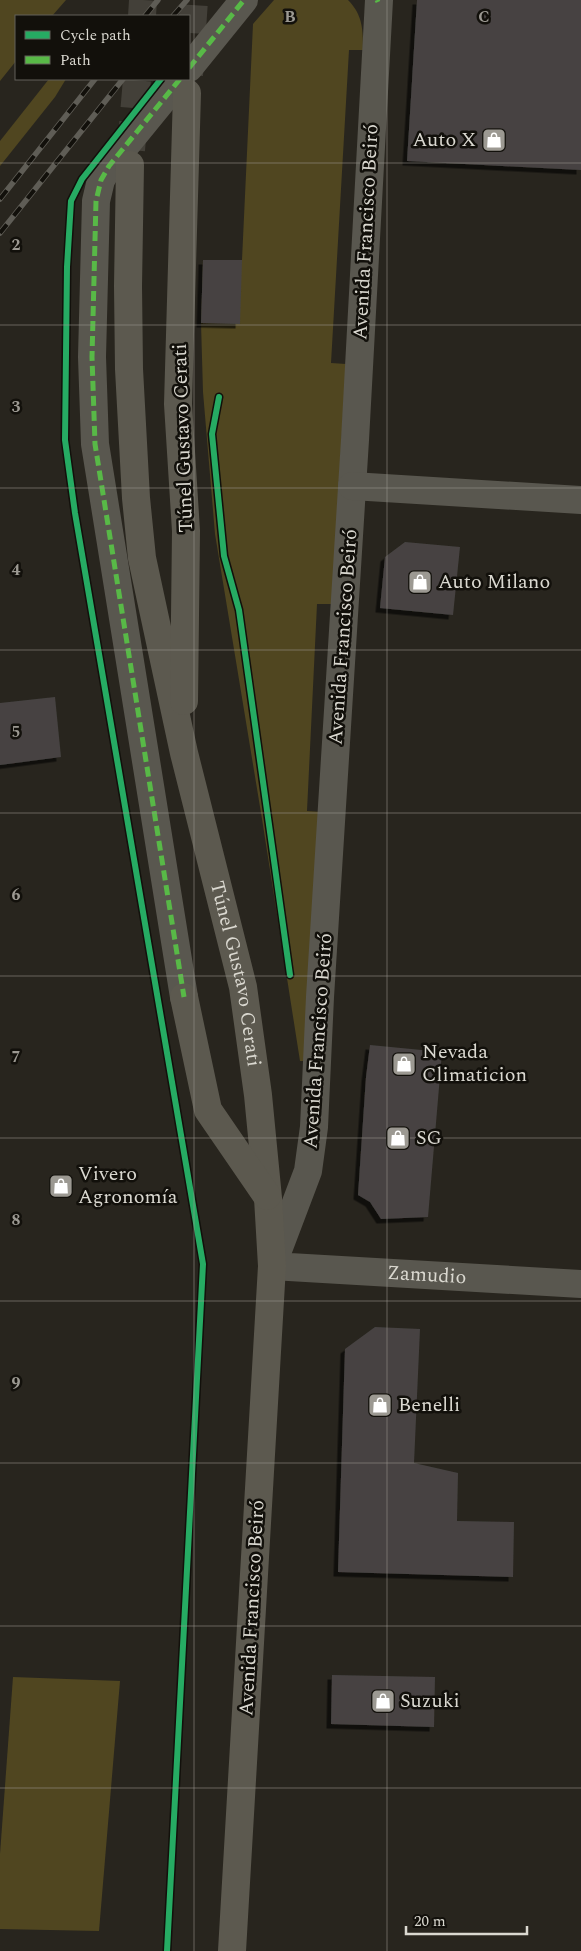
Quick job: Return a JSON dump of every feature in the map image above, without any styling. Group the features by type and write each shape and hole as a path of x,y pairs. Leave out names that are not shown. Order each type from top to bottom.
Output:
{"main road":[{"name":"Túnel Gustavo Cerati","path":"184,753 186,530 178,404 185,80"},
{"name":"Túnel Gustavo Cerati","path":"130,165 129,370 141,549 184,753 243,988 258,1095 268,1198"},
{"path":"184,997 208,1110 268,1198"},
{"name":"Avenida Francisco Beiró","path":"232,1951 272,1266 268,1198"}],"street":[{"path":"190,73 244,0"},
{"name":"Avenida Francisco Beiró","path":"272,1266 308,1171 314,1127 320,997 352,486 378,1"},
{"path":"184,997 94,444 92,357 96,201 101,180 109,166 185,80"},
{"path":"352,486 581,500"},
{"name":"Zamudio","path":"272,1266 581,1284"}],"shaded area":[{"path":"0,0 66,0 53,15 15,15 15,62 0,81"},
{"path":"274,0 348,0 357,11 362,29 363,43 363,50 349,50 331,363 346,364 332,604 317,604 307,811 322,812 305,1061 300,1061 215,534 203,392 201,323 203,260 242,260 253,24"},
{"path":"48,80 65,80 55,97 0,166 0,141"},
{"path":"13,1677 120,1681 99,1931 0,1929 0,1854"}],"building":[{"path":"417,0 581,0 581,170 407,161"},
{"path":"203,260 242,260 240,324 201,323"},
{"name":"Auto Milano","path":"405,542 460,547 453,615 380,608 385,557"},
{"path":"55,697 61,757 0,765 0,703"},
{"name":"SG","path":"370,1045 442,1052 428,1217 381,1219 370,1202 358,1195"},
{"path":"375,1327 420,1329 414,1463 458,1473 457,1521 514,1522 513,1577 338,1572 345,1349"},
{"name":"Suzuki","path":"332,1675 435,1677 434,1727 331,1724"}],"tunnel":[{"path":"142,15 143,0"},
{"path":"190,60 194,0"},
{"path":"131,150 137,80"}],"railway":[{"path":"146,15 158,0"},
{"path":"174,15 187,0"},
{"path":"0,199 94,80"},
{"path":"0,233 122,80"}],"marked path":[{"path":"190,67 244,0"},
{"path":"179,80 109,166 101,180 96,201 92,357 95,444 184,997"}],"cycle path":[{"path":"160,80 82,179 71,201 67,267 65,440 75,513 203,1264 167,1951"},
{"path":"219,397 212,434 224,556 239,610 290,975"}],"place":[{"name":"Auto X","path":"494,140"},
{"name":"Auto Milano","path":"420,582"},
{"name":"Nevada Climaticion","path":"404,1064"},
{"name":"SG","path":"398,1138"},
{"name":"Vivero Agronomía","path":"61,1186"},
{"name":"Benelli","path":"380,1405"},
{"name":"Suzuki","path":"383,1701"}]}
